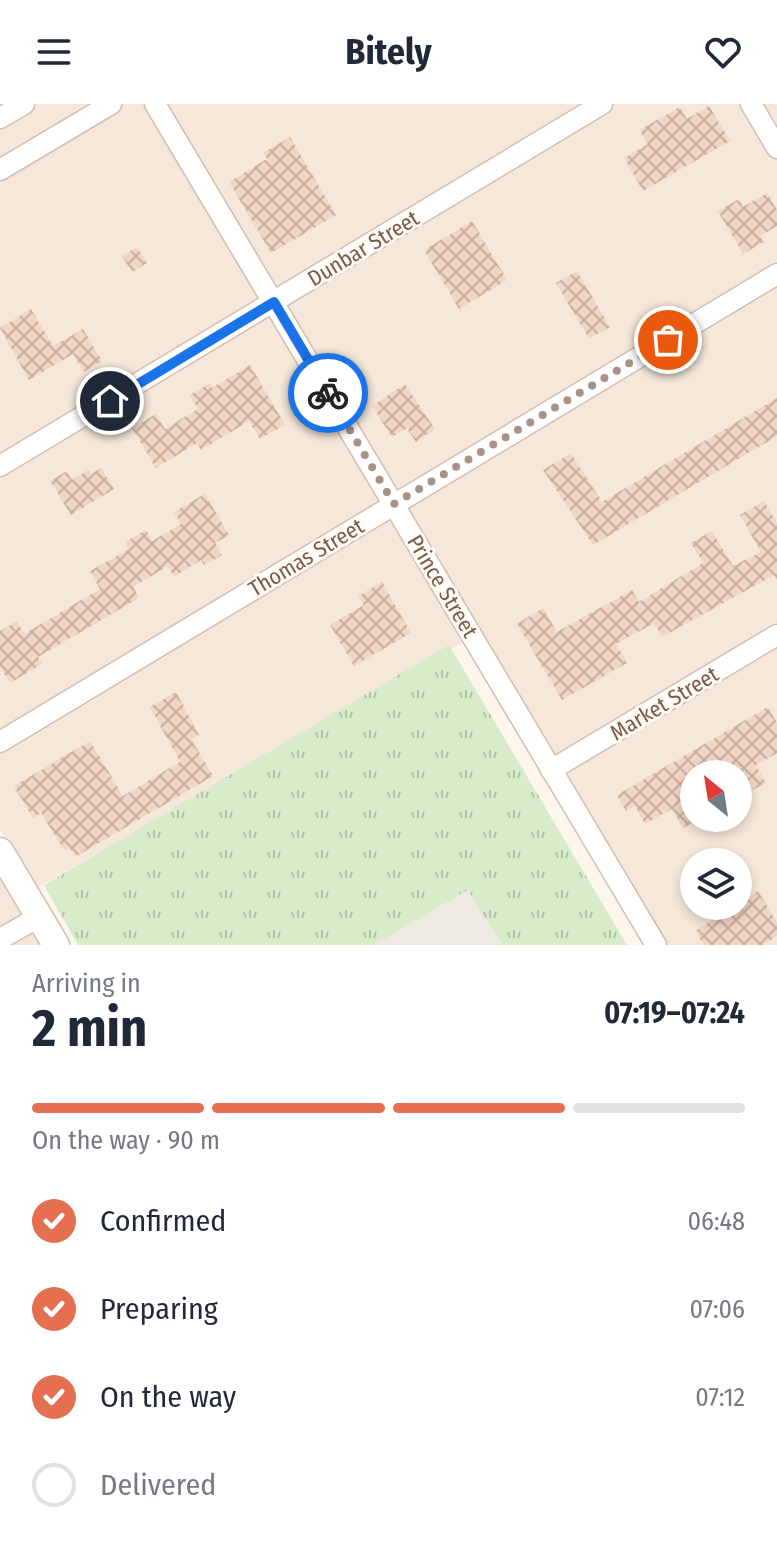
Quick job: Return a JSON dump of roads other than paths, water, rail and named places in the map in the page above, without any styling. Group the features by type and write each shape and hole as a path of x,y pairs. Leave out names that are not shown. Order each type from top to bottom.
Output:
{"street":[{"path":"0,118 24,104"},
{"path":"0,170 111,104"},
{"name":"Prince Street","path":"155,104 656,945"},
{"name":"Dunbar Street","path":"0,466 602,104"},
{"path":"751,104 777,148"},
{"name":"Thomas Street","path":"0,742 777,274"},
{"name":"Market Street","path":"551,770 777,635"},
{"path":"0,851 56,945"},
{"path":"0,939 39,917"}]}
